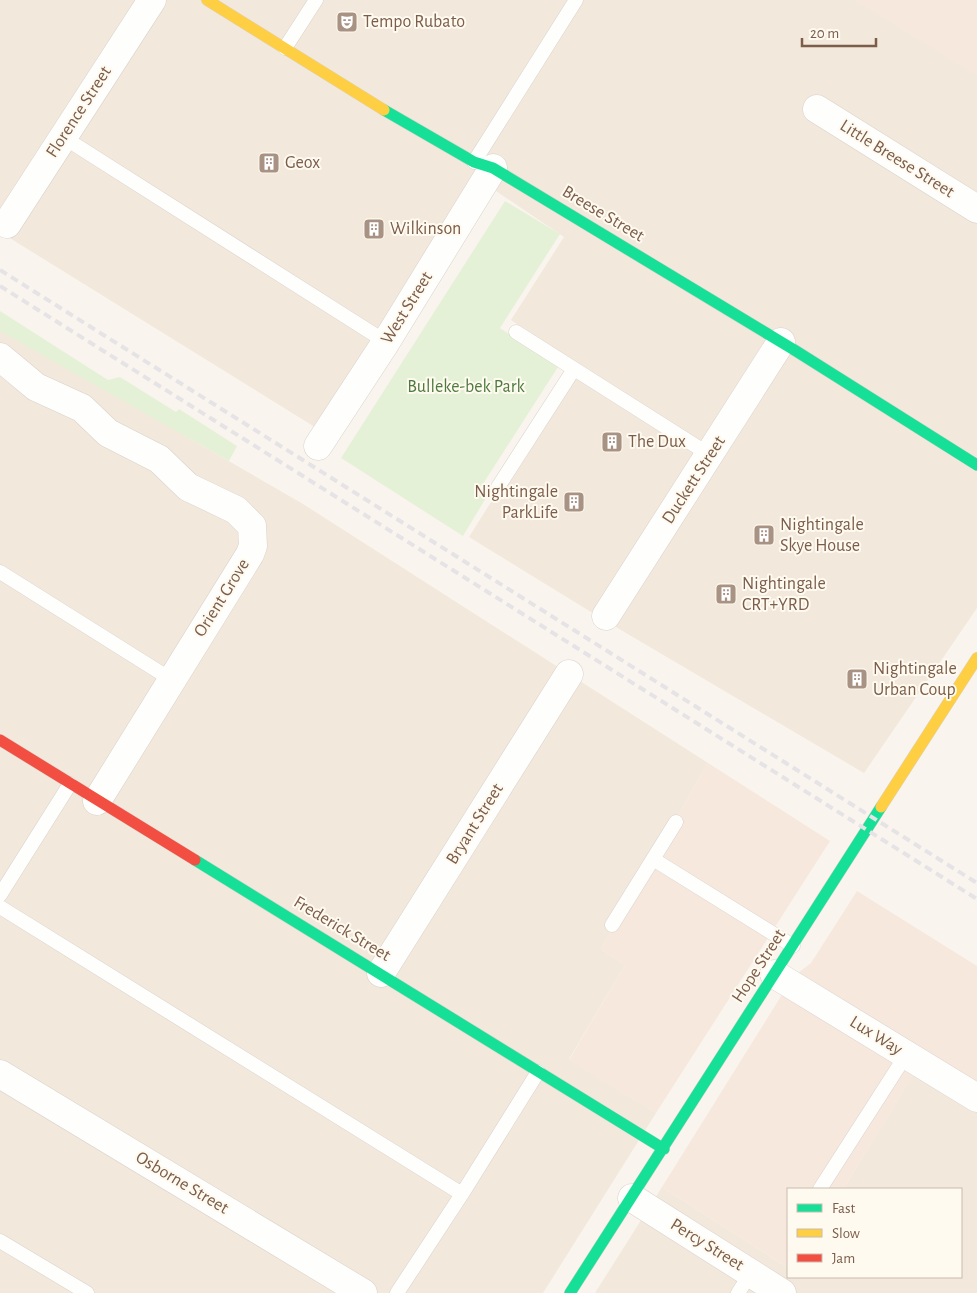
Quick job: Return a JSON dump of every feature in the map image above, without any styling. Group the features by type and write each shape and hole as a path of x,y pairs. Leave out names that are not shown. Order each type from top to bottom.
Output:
{"street":[{"name":"Florence Street","path":"7,224 152,0"},
{"name":"Breese Street","path":"208,0 417,131 484,165 781,342 977,465"},
{"name":"Little Breese Street","path":"817,109 977,209"},
{"name":"West Street","path":"318,446 386,342 484,165"},
{"name":"Duckett Street","path":"606,616 781,342"},
{"name":"Orient Grove","path":"0,357 36,387 82,408 108,433 159,459 188,487 236,510 252,526 253,546 250,554 97,801"},
{"name":"Hope Street","path":"570,1293 977,658"},
{"name":"Bryant Street","path":"380,973 569,674"},
{"name":"Frederick Street","path":"0,740 664,1149"},
{"name":"Lux Way","path":"774,974 906,1055 975,1092"},
{"name":"Osborne Street","path":"0,1074 363,1293"},
{"name":"Percy Street","path":"632,1198 745,1283 782,1293"}],"lane":[{"path":"285,48 316,0"},
{"path":"484,165 576,0"},
{"path":"63,137 386,342"},
{"path":"516,332 710,455"},
{"path":"498,487 574,369"},
{"path":"0,572 172,680"},
{"path":"0,895 70,784"},
{"path":"612,925 676,822"},
{"path":"653,859 793,946"},
{"path":"0,907 462,1194"},
{"path":"821,1188 906,1055"},
{"path":"398,1293 538,1072"},
{"path":"0,1241 87,1293"}],"shaded area":[{"path":"0,0 858,0 977,74 977,608 864,773 604,620 469,537 578,364 511,320 564,237 477,178 318,429 0,232"},
{"path":"855,0 977,0 977,75"},
{"path":"0,329 303,504 708,763 601,949 625,965 569,1059 656,1113 543,1293 0,1293"},
{"path":"708,763 830,841 656,1113 569,1060 625,965 601,949"},
{"path":"857,891 977,966 977,1084 918,1068 844,1188 787,1188 787,1267 662,1187 793,977 811,963"},
{"path":"918,1067 977,1084 977,1293 595,1293 662,1187 787,1267 787,1278 962,1278 962,1188 844,1188"}],"green space":[{"name":"Bulleke-bek Park","path":"505,201 560,234 500,328 558,367 481,487 489,493 463,536 341,458"},
{"path":"0,311 108,380 120,377 176,412 179,409 237,446 229,461 0,331"}],"railway":[{"path":"0,270 977,883"},
{"path":"0,286 977,899"}],"traffic: fast":[{"path":"384,110 474,162 493,168 796,351 977,465"},
{"path":"570,1293 881,807"},
{"path":"195,860 664,1149"}],"traffic: slow":[{"path":"207,0 384,110"},
{"path":"881,807 977,658"}],"traffic: jam":[{"path":"0,740 195,860"}],"place":[{"name":"Tempo Rubato","path":"347,22"},
{"name":"Geox","path":"269,163"},
{"name":"Wilkinson","path":"374,229"},
{"name":"The Dux","path":"612,442"},
{"name":"Nightingale ParkLife","path":"574,502"},
{"name":"Nightingale Skye House","path":"764,535"},
{"name":"Nightingale CRT+YRD","path":"726,594"},
{"name":"Nightingale Urban Coup","path":"857,679"}]}
